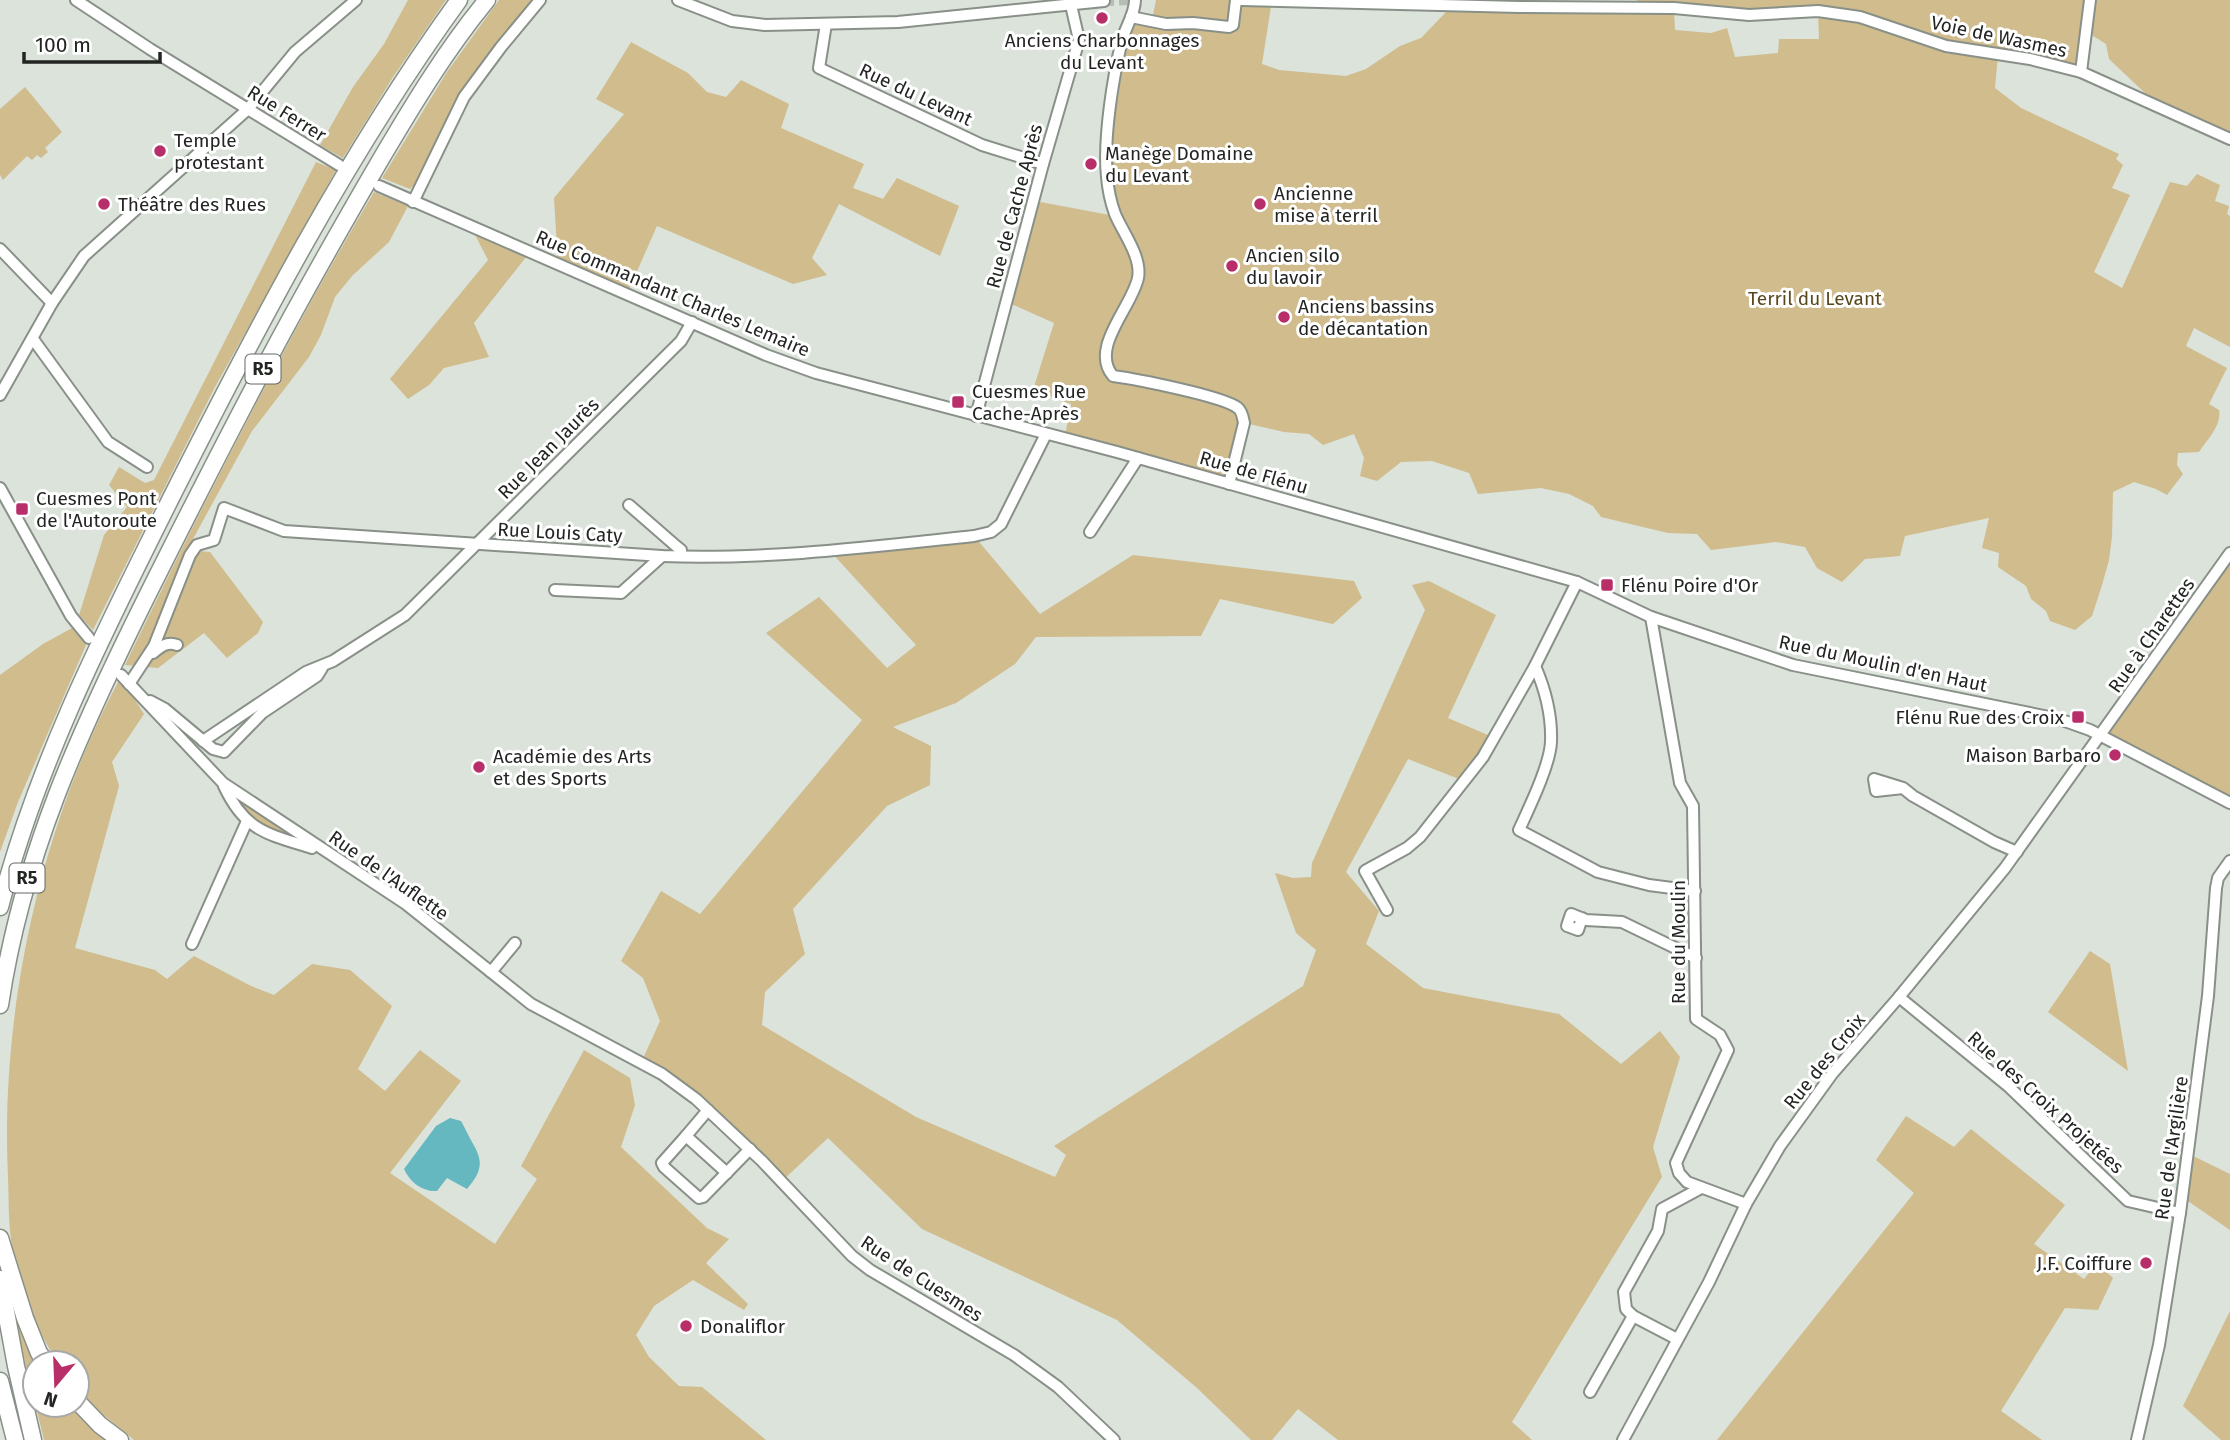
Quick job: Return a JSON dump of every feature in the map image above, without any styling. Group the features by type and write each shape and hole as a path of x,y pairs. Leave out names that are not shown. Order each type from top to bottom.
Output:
{"highway":[{"name":"R5","path":"0,907 36,791 71,706 197,446 335,193 385,110 459,0"},
{"name":"R5","path":"0,1005 14,927 38,841 71,756 124,643 217,456 305,290 405,119 455,42 488,0"},
{"path":"0,899 7,880"},
{"path":"0,1238 37,1349"},
{"path":"0,1279 33,1440"},
{"path":"0,1381 15,1440"},
{"path":"91,1416 120,1440"}],"street":[{"name":"Rue Ferrer","path":"76,0 112,26 339,165"},
{"path":"0,395 52,303 84,256 248,109 295,52 356,0"},
{"path":"379,186 413,202 464,97 492,57 540,0"},
{"path":"678,0 724,19 748,24 898,22 1104,1"},
{"path":"1135,0 1135,8 1122,40 1113,91 1107,178 1114,212 1135,256 1138,276 1130,300 1109,338 1107,369 1113,376 1137,379 1238,408 1244,423 1229,484"},
{"path":"1131,16 1166,24 1193,23 1229,27 1235,19 1236,0"},
{"name":"Voie de Wasmes","path":"1242,0 1674,8 1749,15 1818,11 1860,17 1946,46 2029,59 2081,72 2230,139"},
{"path":"2081,72 2090,0"},
{"name":"Rue de Cache Après","path":"976,416 1079,40 1071,5"},
{"name":"Rue du Levant","path":"826,24 819,68 982,145 1043,164"},
{"name":"Rue Commandant Charles Lemaire","path":"413,202 766,355 816,373 1046,434"},
{"path":"0,248 52,303"},
{"name":"Rue Jean Jaurès","path":"322,668 317,676 262,713 224,752 217,751 203,741 306,672 322,668 405,615 681,341 692,322"},
{"path":"33,339 108,442 147,467"},
{"name":"Rue de Flénu","path":"1046,434 1138,457 1362,521"},
{"name":"Rue Louis Caty","path":"129,684 154,646 190,555 197,545 214,540 224,508 284,531 715,558 788,555 991,532 1000,524 1046,434"},
{"path":"1090,532 1138,457"},
{"path":"1016,509 1034,471 1033,461"},
{"path":"0,488 71,616 89,638"},
{"path":"629,505 677,546 681,550 681,556"},
{"name":"Rue du Moulin d'en Haut","path":"1362,521 1577,582 1651,617 1793,665 2059,719 2101,736 2230,803"},
{"name":"Rue à Charettes","path":"2101,736 2230,553"},
{"path":"555,590 621,593 662,555"},
{"path":"1387,910 1365,871 1407,848 1420,837 1483,757 1535,666 1577,582"},
{"name":"Rue du Moulin","path":"1651,617 1680,783 1693,806 1696,1018 1720,1035 1728,1050 1676,1163 1679,1173 1687,1182 1746,1204"},
{"path":"146,660 164,645 177,645"},
{"path":"1535,666 1545,689 1551,743 1535,796 1519,830 1598,872 1649,885 1695,891"},
{"name":"Rue de l'Auflette","path":"121,675 223,783 407,904 531,1004 662,1074"},
{"path":"142,697 165,709 203,741"},
{"name":"Rue des Croix","path":"1623,1440 1709,1282 1746,1204 1780,1146 1832,1074 1899,997 2017,852 2101,736"},
{"path":"223,783 234,807 247,821 263,831 326,852"},
{"path":"1903,788 1994,842 2017,852"},
{"path":"192,944 247,821"},
{"name":"Rue de l'Argilière","path":"2137,1440 2159,1345 2180,1213 2207,1009 2216,888 2218,878 2230,861"},
{"path":"1582,918 1622,922 1696,958"},
{"path":"492,972 515,943"},
{"name":"Rue des Croix Projetées","path":"1899,997 2008,1086 2128,1201 2180,1213"},
{"name":"Rue de Cuesmes","path":"662,1074 708,1110 750,1149 861,1263 1014,1355 1058,1387 1114,1440"},
{"path":"708,1110 663,1163 680,1182 699,1198 703,1198 750,1149"},
{"path":"686,1136 727,1173"},
{"path":"1677,1339 1626,1309 1623,1292 1658,1231 1662,1209 1701,1188"},
{"path":"1590,1392 1633,1315"}],"green space":[{"path":"408,0 446,0 393,77 343,158 320,145 353,87 384,44"},
{"path":"499,0 540,0 484,68 424,177 410,189 382,178 447,72"},
{"name":"Terril du Levant","path":"1156,0 1272,0 1262,64 1279,70 1346,76 1366,69 1400,46 1421,38 1448,10 1646,7 1636,0 2230,0 2230,139 2163,110 2109,59 2106,44 2090,34 2081,72 1998,55 1995,88 2021,108 2119,154 2116,159 2123,165 2112,188 2130,195 2094,272 2122,288 2170,182 2187,186 2197,174 2220,185 2215,201 2229,206 2227,214 2230,216 2230,347 2194,328 2186,346 2227,368 2209,404 2219,410 2218,421 2199,452 2178,453 2177,465 2183,474 2167,495 2134,482 2113,492 2109,560 2092,616 2075,630 2050,621 2046,611 2031,599 2026,586 1998,567 1999,553 1982,548 1989,518 1905,536 1900,556 1865,559 1842,582 1817,568 1805,547 1776,542 1711,550 1697,534 1668,533 1601,517 1593,506 1569,494 1541,488 1478,494 1469,473 1432,461 1401,462 1377,481 1360,476 1364,458 1354,434 1323,445 1309,434 1284,432 1245,423 1229,484 1065,436 1071,404 1033,390 1054,323 1007,302 1035,201 1115,216 1107,143 1131,17 1152,20","holes":["1674,9 1818,12 1819,39 1779,39 1778,53 1735,57 1727,28 1711,33 1675,30"]},
{"path":"631,42 688,73 707,92 726,97 741,80 789,104 781,128 864,164 853,188 883,199 897,178 959,206 940,256 839,204 812,258 827,275 793,284 657,226 627,294 558,264 554,198 624,114 596,99"},
{"path":"25,87 62,132 45,148 48,152 41,158 37,155 32,160 27,156 3,180 0,175 0,109"},
{"path":"316,162 336,170 215,387 93,630 79,615 104,535 127,507 109,485 119,467 145,483 154,480"},
{"path":"374,192 408,206 389,242 352,276 335,297 321,335 309,357 252,431 187,550 210,552 263,622 258,633 227,658 204,633 158,668 125,665 245,426"},
{"path":"471,227 530,252 474,323 489,357 444,368 429,385 408,399 390,379 488,260"},
{"path":"974,536 1040,614 1133,555 1354,581 1362,598 1333,624 1220,599 1201,636 1036,637 1015,664 956,703 893,727 931,746 930,785 887,806 793,909 805,954 765,992 762,1025 916,1117 1055,1177 1066,1155 1054,1146 1303,986 1316,950 1296,933 1275,873 1293,878 1311,877 1312,863 1425,610 1412,585 1429,581 1496,615 1448,718 1495,738 1464,781 1408,759 1346,872 1379,911 1366,944 1423,988 1559,1014 1621,1064 1660,1031 1680,1057 1653,1147 1662,1177 1512,1422 1532,1440 1338,1440 1298,1409 1272,1440 1251,1440 1197,1388 1117,1320 922,1229 828,1138 781,1182 696,1099 641,1063 660,1021 643,978 621,961 661,891 700,914 862,720 766,633 819,597 887,668 916,645 830,551"},
{"path":"2230,551 2230,803 2101,736"},
{"path":"72,628 86,645 18,802 0,852 0,675 43,644"},
{"path":"118,682 130,692 144,714 112,762 119,786 75,948 155,970 167,979 194,956 274,995 312,964 350,970 392,1006 358,1069 385,1091 420,1050 461,1081 390,1173 495,1244 537,1179 521,1166 584,1050 630,1078 635,1105 621,1147 707,1228 729,1239 706,1263 748,1304 744,1310 693,1280 654,1306 636,1335 649,1357 679,1386 702,1387 766,1440 134,1440 91,1405 91,1349 50,1349 29,1307 19,1277 10,1229 7,1114 19,986 31,922 47,859 91,738"},
{"path":"235,796 297,840 248,817"},
{"path":"2090,951 2110,964 2128,1071 2048,1012"},
{"path":"1906,1116 1954,1147 1971,1129 2065,1205 2034,1244 2084,1279 2097,1263 2113,1278 2098,1310 2065,1308 2001,1411 2042,1440 1717,1440 1914,1193 1876,1160"},
{"path":"2187,1153 2230,1174 2230,1230 2182,1197"},
{"path":"2230,1311 2230,1440 2221,1440 2183,1406"},
{"path":"15,1320 20,1320 35,1349 22,1349"},
{"path":"39,1419 90,1419 113,1440 44,1440"}],"water":[{"path":"450,1118 461,1121 476,1149 480,1166 467,1189 447,1178 437,1191 426,1190 413,1182 404,1169 436,1126"}],"tunnel":[{"path":"1104,1 1132,0"}],"place":[{"name":"Anciens Charbonnages du Levant","path":"1102,18"},
{"name":"Temple protestant","path":"160,151"},
{"name":"Manège Domaine du Levant","path":"1091,164"},
{"name":"Théâtre des Rues","path":"104,204"},
{"name":"Ancienne mise à terril","path":"1260,204"},
{"name":"Ancien silo du lavoir","path":"1232,266"},
{"name":"Anciens bassins de décantation","path":"1284,317"},
{"name":"Cuesmes Rue Cache-Après","path":"958,402"},
{"name":"Cuesmes Pont de l'Autoroute","path":"22,509"},
{"name":"Flénu Poire d'Or","path":"1607,585"},
{"name":"Flénu Rue des Croix","path":"2078,717"},
{"name":"Maison Barbaro","path":"2115,755"},
{"name":"Académie des Arts et des Sports","path":"479,767"},
{"name":"J.F. Coiffure","path":"2146,1263"},
{"name":"Donaliflor","path":"686,1326"}]}
